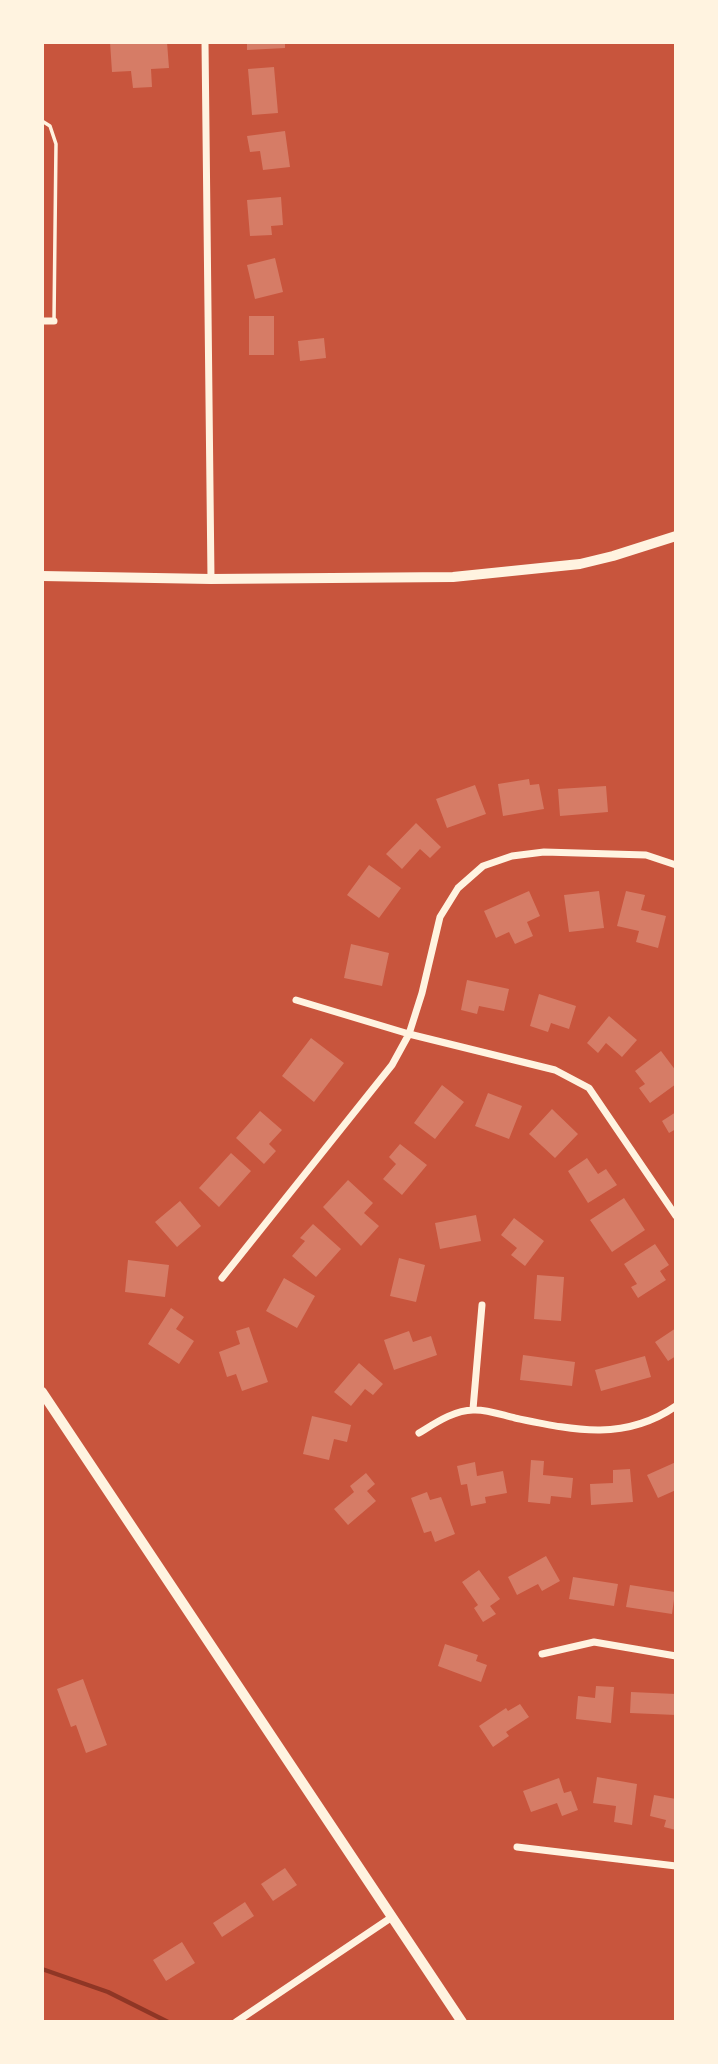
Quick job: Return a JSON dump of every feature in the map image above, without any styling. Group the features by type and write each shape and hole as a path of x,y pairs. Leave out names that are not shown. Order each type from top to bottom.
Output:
{"street":[{"path":"205,42 211,579"},
{"path":"42,321 54,321"},
{"path":"42,576 211,579 453,577 580,564 676,536"},
{"path":"222,1278 374,1090 409,1034 440,917 458,888 483,866 512,856 544,852 646,855 676,865"},
{"path":"296,1000 409,1034 555,1070 589,1088 676,1216"},
{"path":"472,1409 482,1305"},
{"path":"42,1392 462,2022"},
{"path":"419,1433 442,1419 472,1409 554,1426 619,1430 642,1423 676,1406"},
{"path":"542,1654 594,1642 676,1656"},
{"path":"517,1847 676,1866"},
{"path":"236,2022 391,1917"}],"lane":[{"path":"42,121 50,126 56,144 54,321"}],"building":[{"path":"110,42 167,42 169,68 151,69 152,87 133,88 131,71 112,72"},
{"path":"247,42 285,42 285,48 247,50"},
{"path":"274,67 278,113 252,115 248,69"},
{"path":"285,131 290,167 263,170 260,151 250,152 247,136"},
{"path":"281,197 283,225 271,226 272,235 250,236 247,200"},
{"path":"275,258 283,292 255,299 247,265"},
{"path":"249,316 274,316 274,355 249,355"},
{"path":"324,338 326,358 300,361 298,341"},
{"path":"529,779 530,785 539,784 544,809 503,816 498,784"},
{"path":"475,785 486,814 447,828 436,799"},
{"path":"606,786 608,812 560,816 558,789"},
{"path":"416,823 441,847 430,858 420,849 402,869 386,854"},
{"path":"369,865 401,888 379,918 347,895"},
{"path":"529,891 540,916 527,922 533,936 515,944 509,932 496,938 484,911"},
{"path":"599,891 604,928 569,932 564,895"},
{"path":"626,891 645,895 641,910 666,916 658,948 636,942 639,931 617,926"},
{"path":"351,944 389,953 382,986 344,978"},
{"path":"467,980 509,989 504,1011 479,1006 477,1014 461,1010"},
{"path":"539,994 576,1006 569,1029 551,1023 548,1032 530,1026"},
{"path":"609,1016 637,1040 622,1057 606,1043 598,1053 587,1043"},
{"path":"311,1038 344,1063 314,1102 282,1076"},
{"path":"661,1051 676,1071 676,1084 650,1103 639,1088 645,1084 635,1071"},
{"path":"442,1085 464,1102 435,1139 414,1123"},
{"path":"488,1093 522,1106 509,1139 475,1126"},
{"path":"552,1109 578,1134 555,1158 529,1134"},
{"path":"260,1111 282,1130 269,1144 276,1151 264,1164 236,1138"},
{"path":"676,1112 676,1129 669,1133 662,1121"},
{"path":"400,1144 427,1165 402,1195 383,1179 396,1164 389,1157"},
{"path":"231,1153 251,1171 219,1207 199,1188"},
{"path":"587,1158 598,1174 606,1169 617,1185 588,1203 568,1171"},
{"path":"348,1180 373,1203 364,1213 379,1226 361,1246 323,1207"},
{"path":"624,1198 645,1230 612,1252 590,1220"},
{"path":"180,1201 201,1226 177,1247 155,1222"},
{"path":"476,1215 481,1241 440,1249 435,1223"},
{"path":"514,1218 544,1241 525,1266 511,1255 517,1248 501,1235"},
{"path":"313,1224 341,1249 316,1277 292,1256 305,1241 300,1238"},
{"path":"655,1244 669,1265 660,1271 666,1280 638,1298 631,1287 637,1284 624,1264"},
{"path":"399,1258 425,1265 416,1302 390,1296"},
{"path":"128,1260 169,1265 165,1297 125,1292"},
{"path":"537,1275 564,1277 561,1321 534,1319"},
{"path":"284,1278 315,1296 297,1328 266,1311"},
{"path":"171,1308 184,1317 176,1329 194,1341 179,1364 148,1344"},
{"path":"249,1327 268,1382 242,1391 236,1374 227,1377 219,1352 240,1344 236,1331"},
{"path":"676,1328 676,1356 668,1361 655,1342"},
{"path":"409,1331 413,1342 431,1336 437,1355 394,1370 384,1340"},
{"path":"523,1355 575,1362 572,1386 520,1380"},
{"path":"645,1356 651,1377 601,1391 595,1370"},
{"path":"359,1363 383,1384 373,1395 365,1389 351,1406 334,1392"},
{"path":"312,1416 351,1425 347,1442 334,1439 329,1460 303,1454"},
{"path":"531,1460 544,1461 543,1475 573,1478 571,1498 551,1496 550,1504 528,1502"},
{"path":"475,1462 477,1476 503,1471 507,1493 485,1497 486,1503 471,1506 467,1484 461,1485 457,1466"},
{"path":"676,1462 676,1490 658,1498 647,1475"},
{"path":"630,1469 633,1502 591,1505 590,1484 613,1483 613,1470"},
{"path":"366,1473 375,1484 367,1491 376,1501 348,1525 334,1509 354,1492 350,1486"},
{"path":"427,1492 430,1500 441,1497 455,1534 435,1542 431,1531 424,1533 411,1498"},
{"path":"546,1556 560,1581 542,1591 538,1584 517,1595 508,1577"},
{"path":"479,1570 500,1599 490,1606 496,1614 483,1622 474,1608 478,1605 462,1582"},
{"path":"573,1577 618,1584 614,1606 569,1599"},
{"path":"630,1585 675,1592 672,1614 626,1607"},
{"path":"445,1644 478,1655 476,1661 487,1665 481,1682 438,1666"},
{"path":"83,1679 107,1745 86,1753 76,1725 71,1727 57,1689"},
{"path":"596,1686 614,1687 611,1723 576,1719 578,1696 595,1698"},
{"path":"631,1692 676,1694 676,1715 630,1713"},
{"path":"520,1704 529,1717 506,1732 509,1736 493,1747 479,1726 506,1708 508,1711"},
{"path":"597,1777 637,1784 632,1825 614,1822 616,1806 593,1803"},
{"path":"559,1778 564,1793 571,1791 578,1810 562,1816 557,1803 531,1812 523,1791"},
{"path":"654,1795 676,1799 676,1830 664,1827 666,1820 650,1816"},
{"path":"285,1868 297,1885 273,1901 261,1884"},
{"path":"245,1902 254,1916 222,1937 213,1923"},
{"path":"182,1942 195,1963 166,1981 153,1960"}],"waterway":[{"path":"42,1969 108,1992 168,2022"}]}
